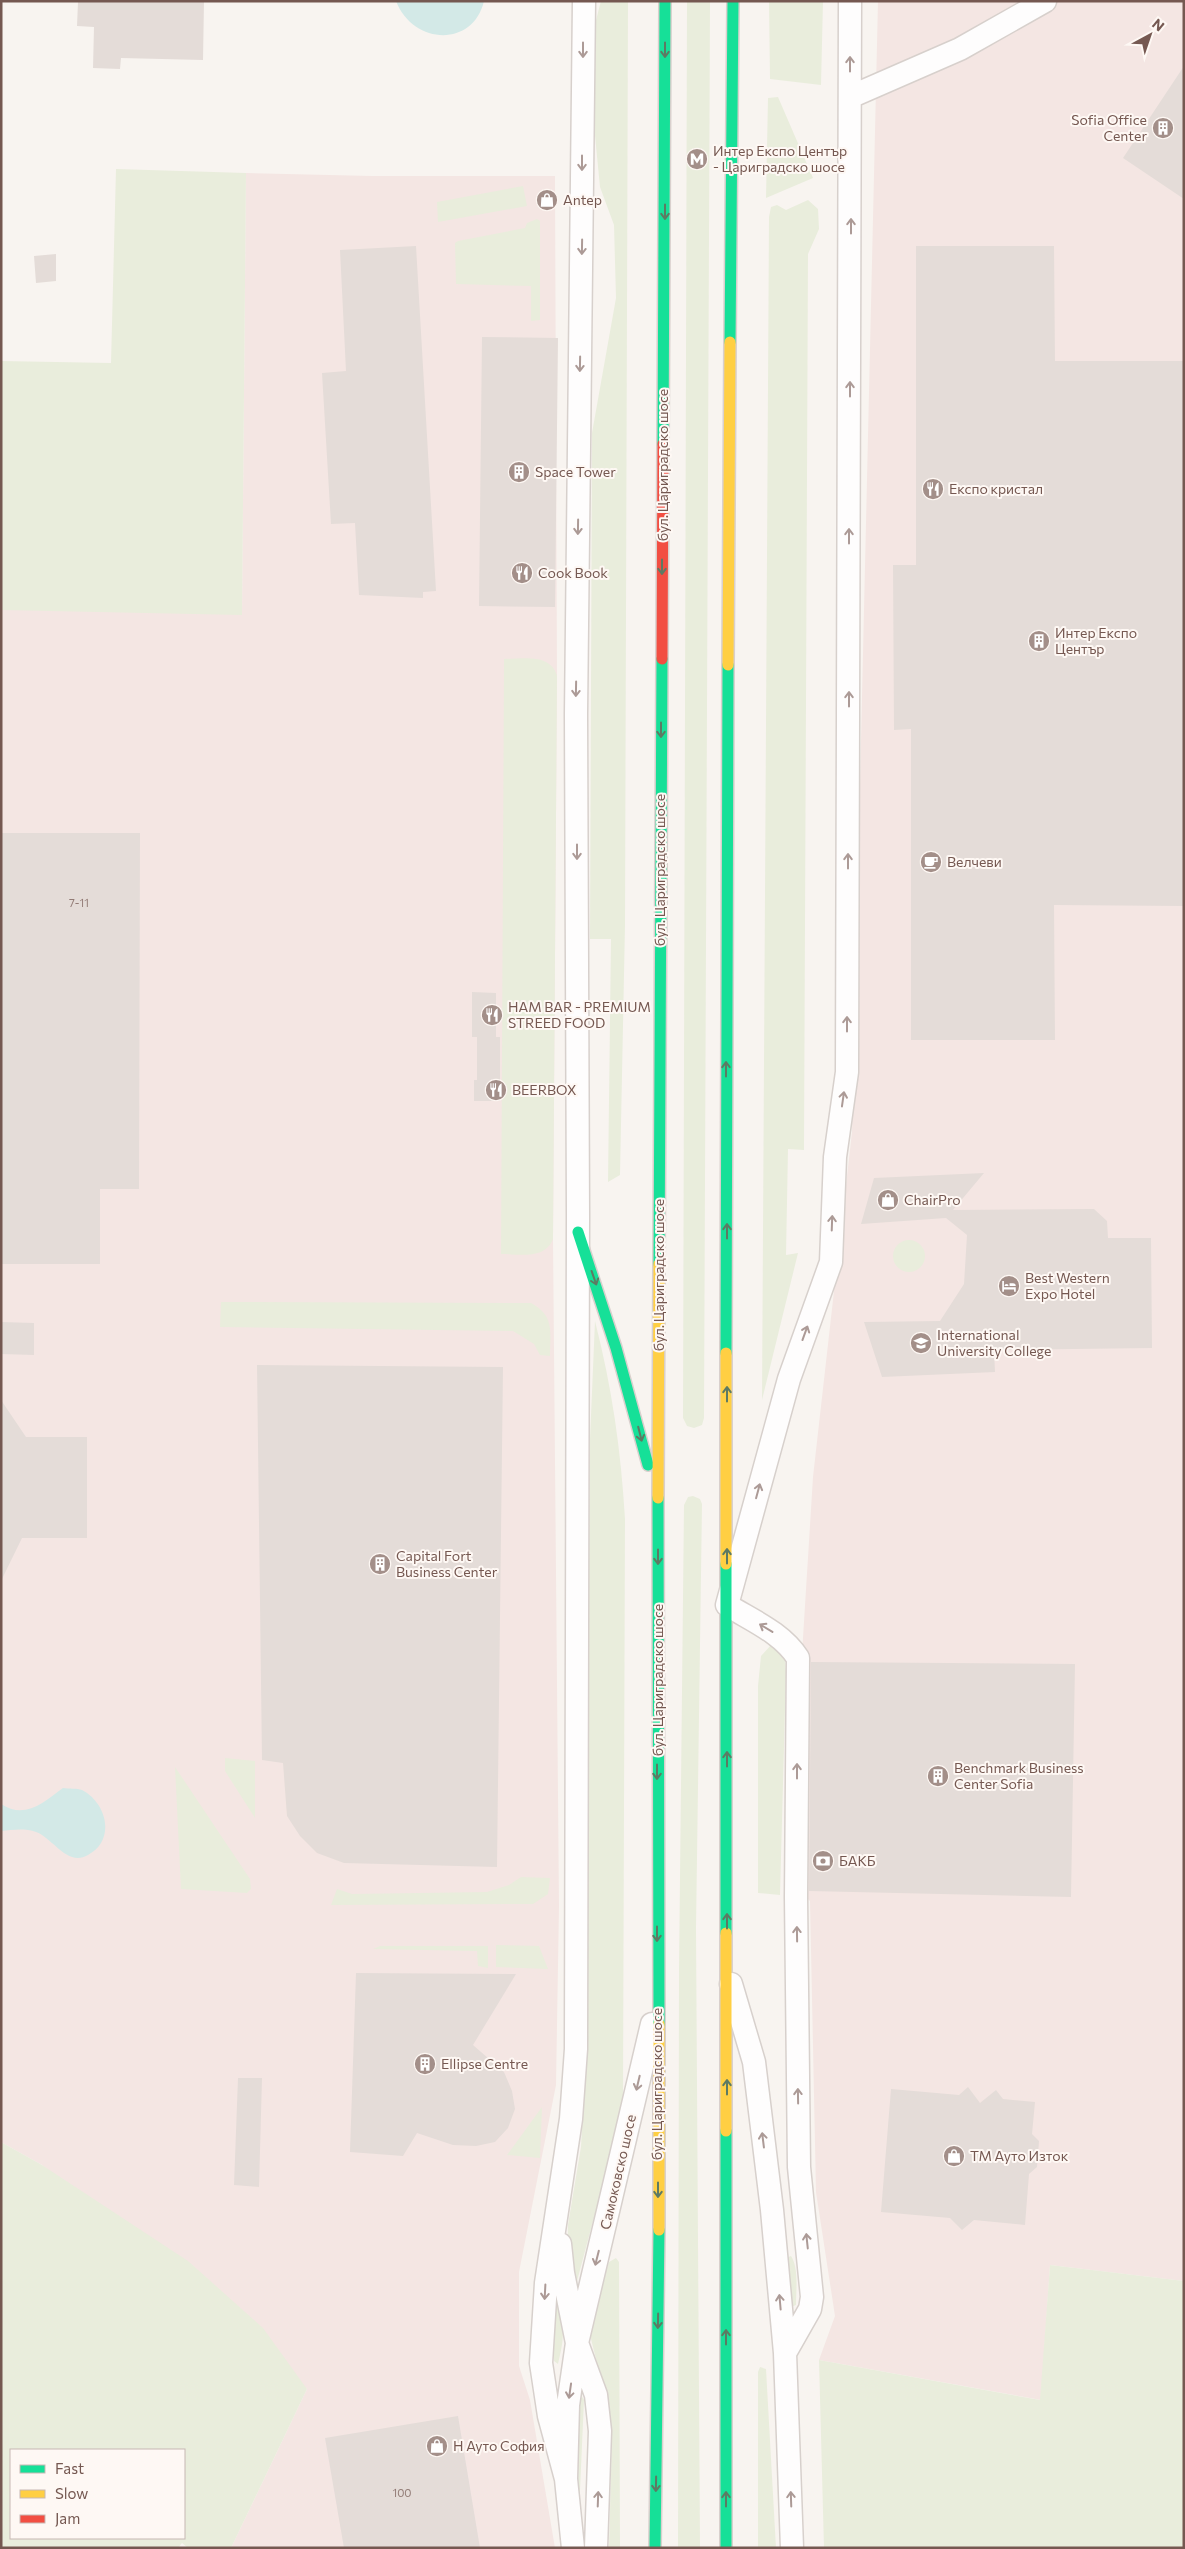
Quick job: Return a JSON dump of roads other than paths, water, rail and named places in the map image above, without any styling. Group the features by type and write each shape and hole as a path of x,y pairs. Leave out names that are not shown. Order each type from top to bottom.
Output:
{"highway":[{"name":"бул. Цариградско шосе","path":"655,2548 659,2273 657,2002 658,1508 665,1"},
{"path":"726,2548 726,938 733,1"},
{"path":"578,1232 607,1316 630,1394 658,1508"}],"street":[{"path":"566,2479 549,2416 541,2363 546,2283 571,2119 576,2049 578,1232 576,714 584,1"},
{"path":"785,2353 810,2309 812,2297 799,2167 796,1897 798,1658 789,1644 778,1635 727,1605 789,1379 831,1262 835,1157 847,1072 850,1"},
{"path":"850,97 960,49 1045,1"},
{"path":"727,1970 754,2062 772,2210 785,2353 792,2548"},
{"name":"Самоковско шосе","path":"573,2548 566,2479 568,2405 577,2343 657,2002"},
{"path":"557,2209 563,2273 577,2343 596,2395 600,2431 596,2548"}],"place":[{"name":"Sofia Office Center","path":"1163,128"},
{"name":"Интер Експо Център - Цариградско шосе","path":"697,159"},
{"name":"Antep","path":"547,200"},
{"name":"Space Tower","path":"519,472"},
{"name":"Експо кристал","path":"933,489"},
{"name":"Cook Book","path":"522,573"},
{"name":"Интер Експо Център","path":"1039,641"},
{"name":"Велчеви","path":"931,862"},
{"name":"HAM BAR - PREMIUM STREED FOOD","path":"492,1015"},
{"name":"BEERBOX","path":"496,1090"},
{"name":"ChairPro","path":"888,1200"},
{"name":"Best Western Expo Hotel","path":"1009,1286"},
{"name":"International University College","path":"921,1343"},
{"name":"Capital Fort Business Center","path":"380,1564"},
{"name":"Benchmark Business Center Sofia","path":"938,1776"},
{"name":"БАКБ","path":"823,1861"},
{"name":"Ellipse Centre","path":"425,2064"},
{"name":"ТМ Ауто Изток","path":"954,2156"},
{"name":"Н Ауто София","path":"437,2446"}]}
